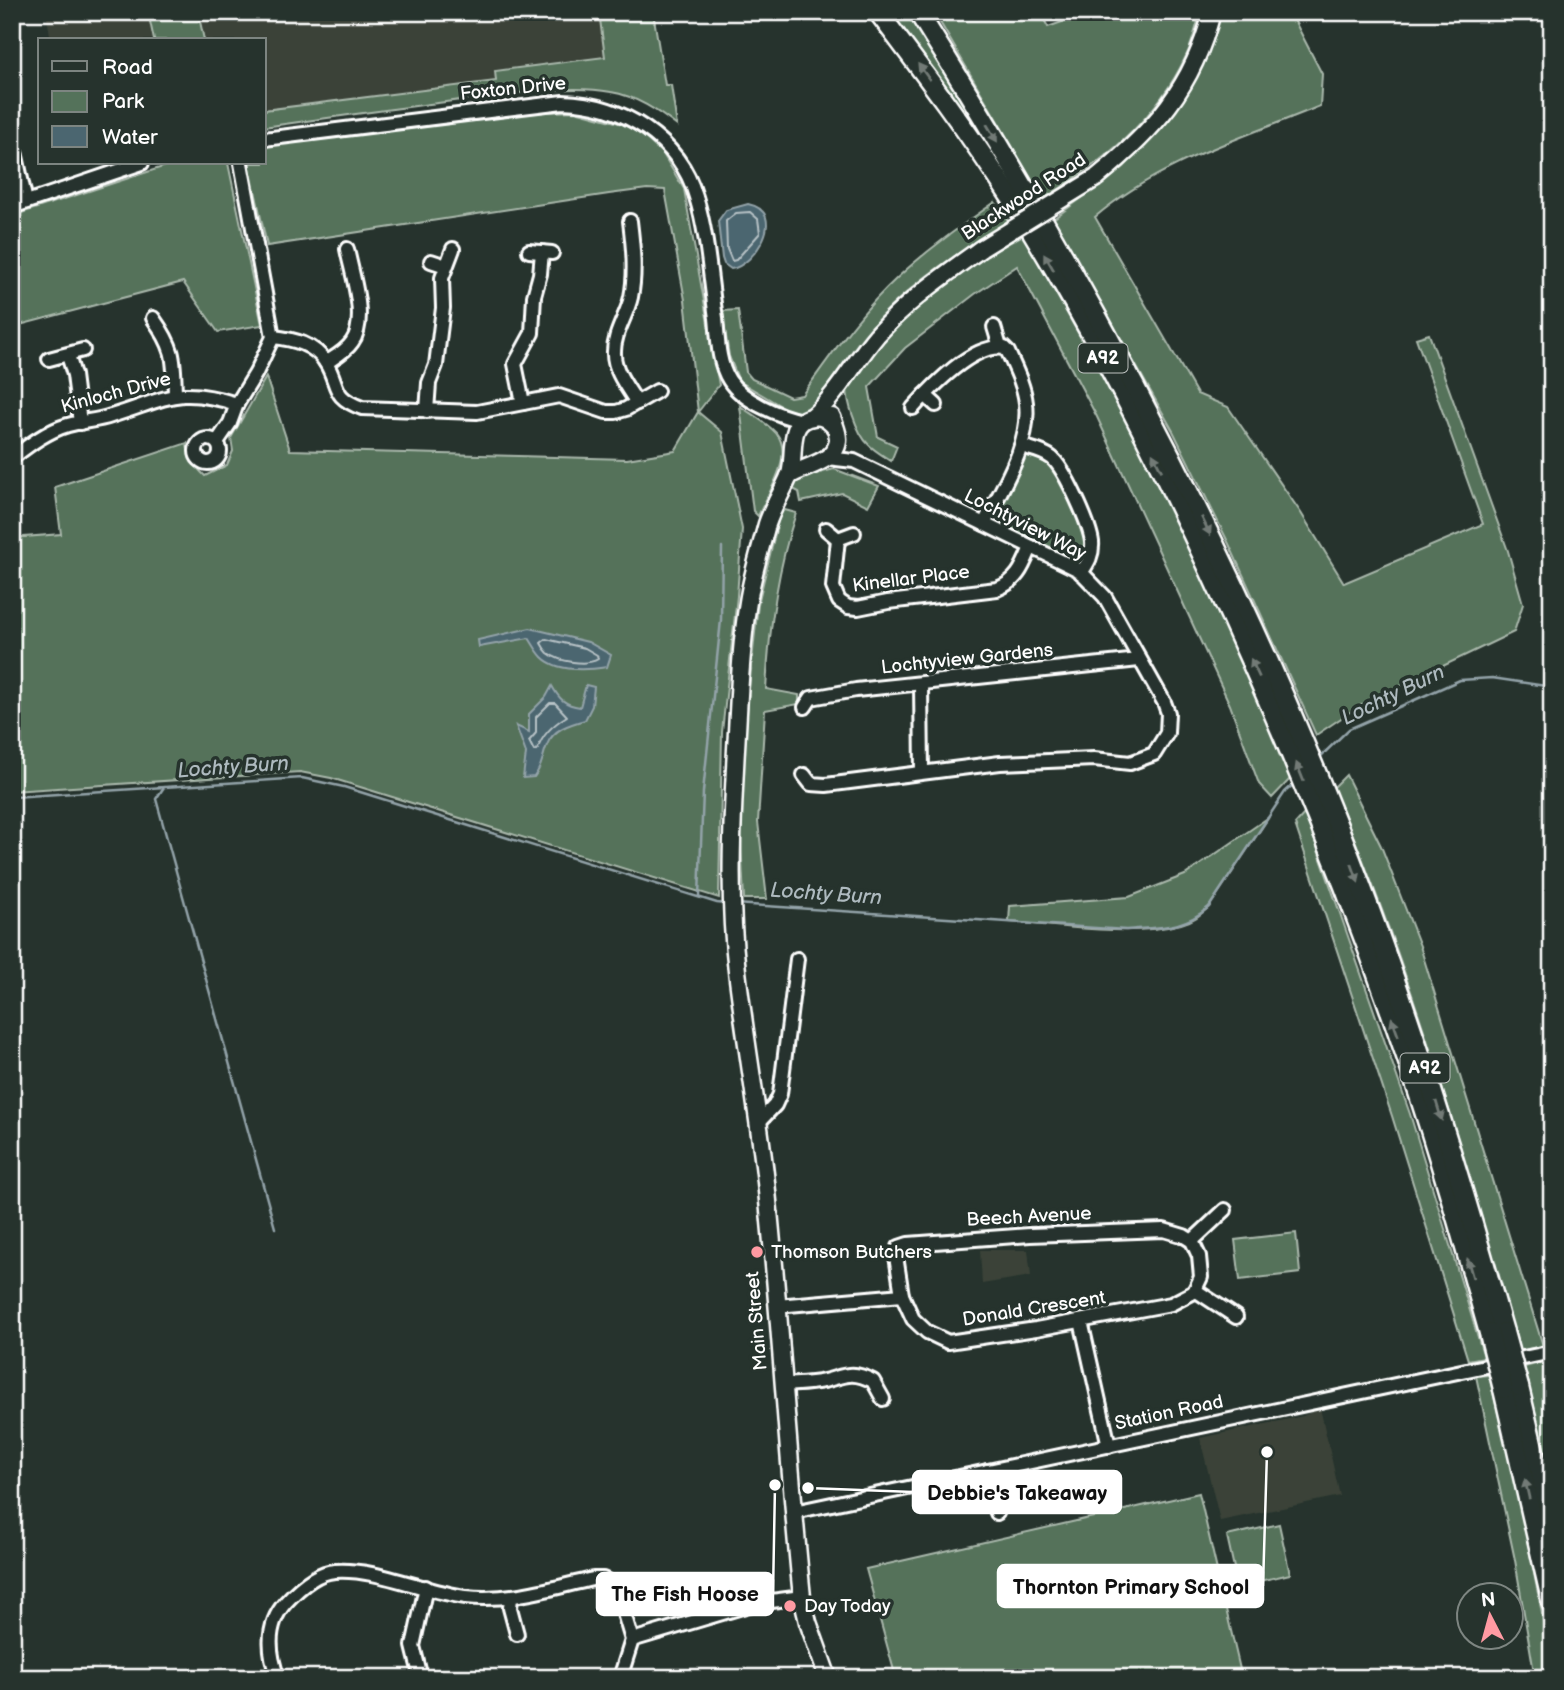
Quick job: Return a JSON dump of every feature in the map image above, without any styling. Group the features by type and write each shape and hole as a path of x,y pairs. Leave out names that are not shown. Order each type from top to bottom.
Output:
{"highway":[{"name":"A92","path":"878,12 966,131 1012,200 1058,278 1174,495 1289,727"},
{"name":"A92","path":"918,12 1032,200 1188,488 1289,727 1324,812 1409,1066 1458,1224 1496,1332 1552,1529"},
{"name":"A92","path":"1511,1388 1552,1604"}],"main road":[{"name":"Blackwood Road","path":"807,419 831,397 854,362 913,298 982,248 1096,178 1137,144 1169,106 1188,76 1212,12"},
{"path":"789,476 823,460 835,450 836,433 831,397"},
{"path":"823,460 802,457 794,441 807,419 825,419 836,433"},
{"name":"Main Street","path":"794,441 789,476 772,510 755,565 748,603 734,778 731,888 737,971 759,1122 802,1597 828,1678"}],"street":[{"name":"Foxton Drive","path":"266,139 563,102 600,106 632,119 656,135 668,148 683,167 691,183 700,212 725,372 735,388 770,411 794,441"},
{"path":"12,138 26,202"},
{"path":"12,207 139,164"},
{"path":"217,442 230,423 237,404 273,337 242,164"},
{"path":"630,221 634,249 633,283 613,355 615,366 637,403"},
{"path":"326,363 351,344 359,326 347,249"},
{"path":"427,411 429,383 436,365 443,308 441,287 453,249"},
{"path":"523,403 515,364 532,333 541,252"},
{"path":"431,261 446,266"},
{"path":"153,318 167,338 174,355 175,395"},
{"path":"984,524 1021,446 1026,428 1026,402 1008,352 1000,347 994,327"},
{"path":"273,337 306,345 326,363 340,396 362,408 477,412 559,396 606,412 616,412 657,391"},
{"path":"913,408 956,366 1000,347"},
{"path":"49,359 83,350"},
{"path":"68,355 74,375 80,423"},
{"name":"Kinloch Drive","path":"12,458 53,431 111,416 154,400 175,395 212,396 237,404"},
{"path":"925,395 936,405"},
{"name":"Foxton Drive","path":"770,411 807,419"},
{"name":"Lochtyview Way","path":"836,433 855,461"},
{"path":"1021,446 1044,453 1053,459 1067,483 1092,543 1090,560 1081,573"},
{"name":"Lochtyview Way","path":"804,796 808,780 826,785 922,772 1065,760 1094,759 1130,763 1154,754 1167,733 1168,713 1164,702 1105,597 1081,573 855,461 823,460"},
{"path":"826,529 838,539 853,533"},
{"name":"Kinellar Place","path":"838,539 833,587 839,601 854,608 997,589 1019,575 1031,547"},
{"name":"Lochtyview Gardens","path":"807,698 856,690 1139,660"},
{"path":"921,684 922,772"},
{"path":"759,1122 775,1105 780,1094 797,959"},
{"path":"1225,1210 1192,1241 1199,1256 1201,1278 1195,1290 1236,1317"},
{"name":"Beech Avenue","path":"902,1295 896,1256 899,1247 908,1244 1030,1235 1164,1230 1192,1241"},
{"name":"Donald Crescent","path":"902,1295 913,1319 927,1332 948,1342 1171,1304 1195,1290"},
{"path":"777,1306 902,1295"},
{"path":"1081,1321 1109,1446"},
{"name":"Station Road","path":"794,1512 1552,1352"},
{"path":"784,1385 855,1374 873,1381 883,1399"},
{"path":"987,1471 997,1513"},
{"path":"278,1678 270,1653 270,1636 275,1620 283,1605 314,1578 333,1571 358,1573 465,1597 511,1597 603,1578 617,1590 632,1640 620,1678"},
{"path":"421,1678 413,1646 426,1587"},
{"path":"511,1597 510,1608 517,1634"},
{"path":"632,1640 756,1603 784,1597 802,1597"}],"shaded area":[{"path":"46,12 148,12 154,38 51,38"},
{"path":"198,12 599,12 606,57 496,70 497,81 266,110 266,38 204,38"},
{"path":"980,1250 1028,1250 1031,1276 982,1284"},
{"path":"1320,1408 1340,1496 1220,1521 1200,1438 1303,1416"}],"green space":[{"path":"148,12 198,12 204,38 154,38"},
{"path":"599,12 653,12 665,85 671,85 677,126 629,97 597,90 567,89 464,99 266,127 266,110 496,81 495,71 605,57"},
{"path":"886,12 910,12 1020,197"},
{"path":"934,12 1040,12 1048,27 1090,12 1201,12 1189,49 1175,78 1144,119 1087,170 1043,199"},
{"path":"1216,12 1290,12 1322,74 1320,106 1174,166 1146,181 1095,217 1197,394 1228,407 1301,513 1344,583 1483,524 1416,338 1429,334 1508,551 1523,604 1514,632 1359,706 1316,735 1229,544 1173,431 1053,219 1124,167 1172,112"},
{"path":"575,111 623,124 643,136 663,154 684,189 719,385 698,412 685,300 665,190 647,189 609,194 267,246 249,164 266,164 266,144 521,113"},
{"path":"172,164 228,164 262,325 218,332 183,282 12,327 12,216"},
{"path":"995,202 1008,221 947,261 891,307 858,343 807,411 786,409 739,381 729,356 722,311 738,310 746,372 752,379 790,397 802,395 847,334 884,291 932,248"},
{"path":"1023,235 1127,420 1225,623 1292,777 1272,798 1259,784 1230,705 1097,417 1017,266 975,294 905,348 869,387 878,437 897,446 891,461 864,440 856,424 848,396 848,381 853,371 883,336 919,303 959,273"},
{"path":"266,377 290,450 627,459 675,451 698,412 722,432 742,529 722,732 719,898 331,778 300,772 12,791 12,538 61,534 55,487 187,443 193,461 205,476 227,465 233,451 231,438"},
{"path":"740,406 776,433 783,452 778,474 758,516 753,511"},
{"path":"1029,455 1050,464 1070,498 1086,535 1082,562 1074,563 1007,528 997,519 1021,463"},
{"path":"834,469 879,486 868,506 842,493 801,502 799,492 791,488 801,478"},
{"path":"781,509 796,513 775,600 766,689 799,695 799,704 765,710 758,822 767,899 744,899 740,820 748,699 758,604"},
{"path":"1346,775 1381,846 1420,946 1543,1346 1519,1351 1457,1137 1412,996 1388,926 1333,788"},
{"path":"1305,813 1410,1114 1484,1357 1468,1360 1392,1116 1295,824"},
{"path":"1269,817 1209,907 1189,921 1141,930 1073,928 1009,922 1010,906 1129,897 1185,875"},
{"path":"1296,1233 1300,1273 1240,1280 1235,1240"},
{"path":"1548,1361 1552,1378 1552,1480 1524,1367"},
{"path":"1489,1375 1521,1509 1552,1663 1552,1678 1535,1678 1526,1625 1526,1582 1519,1582 1476,1376"},
{"path":"1199,1493 1242,1678 896,1678 866,1569"},
{"path":"1279,1524 1290,1574 1238,1586 1227,1536"}],"water":[{"path":"748,204 760,209 766,217 767,227 764,238 749,259 731,269 724,264 722,258 718,221 726,210"},
{"path":"530,628 588,642 611,655 607,667 564,668 542,657 529,638 479,647 478,640"},
{"path":"586,685 594,687 592,706 585,720 568,725 553,735 537,773 534,777 523,778 526,753 516,726 529,732 529,714 546,697 552,686 563,701 580,707"}],"waterway":[{"path":"699,896 703,792 721,620 722,547"},
{"name":"Lochty Burn","path":"1319,758 1349,729 1460,680 1492,678 1552,687"},
{"name":"Lochty Burn","path":"12,797 302,778 344,787 726,904"},
{"name":"Lochty Burn","path":"736,904 1126,930 1180,924 1209,907 1285,792 1295,783"},
{"path":"164,787 156,799 275,1228"}],"place":[{"name":"Thomson Butchers","path":"757,1252"},
{"name":"Thornton Primary School","path":"1267,1452"},
{"name":"The Fish Hoose","path":"775,1485"},
{"name":"Debbie's Takeaway","path":"808,1488"},
{"name":"Day Today","path":"790,1606"}]}
